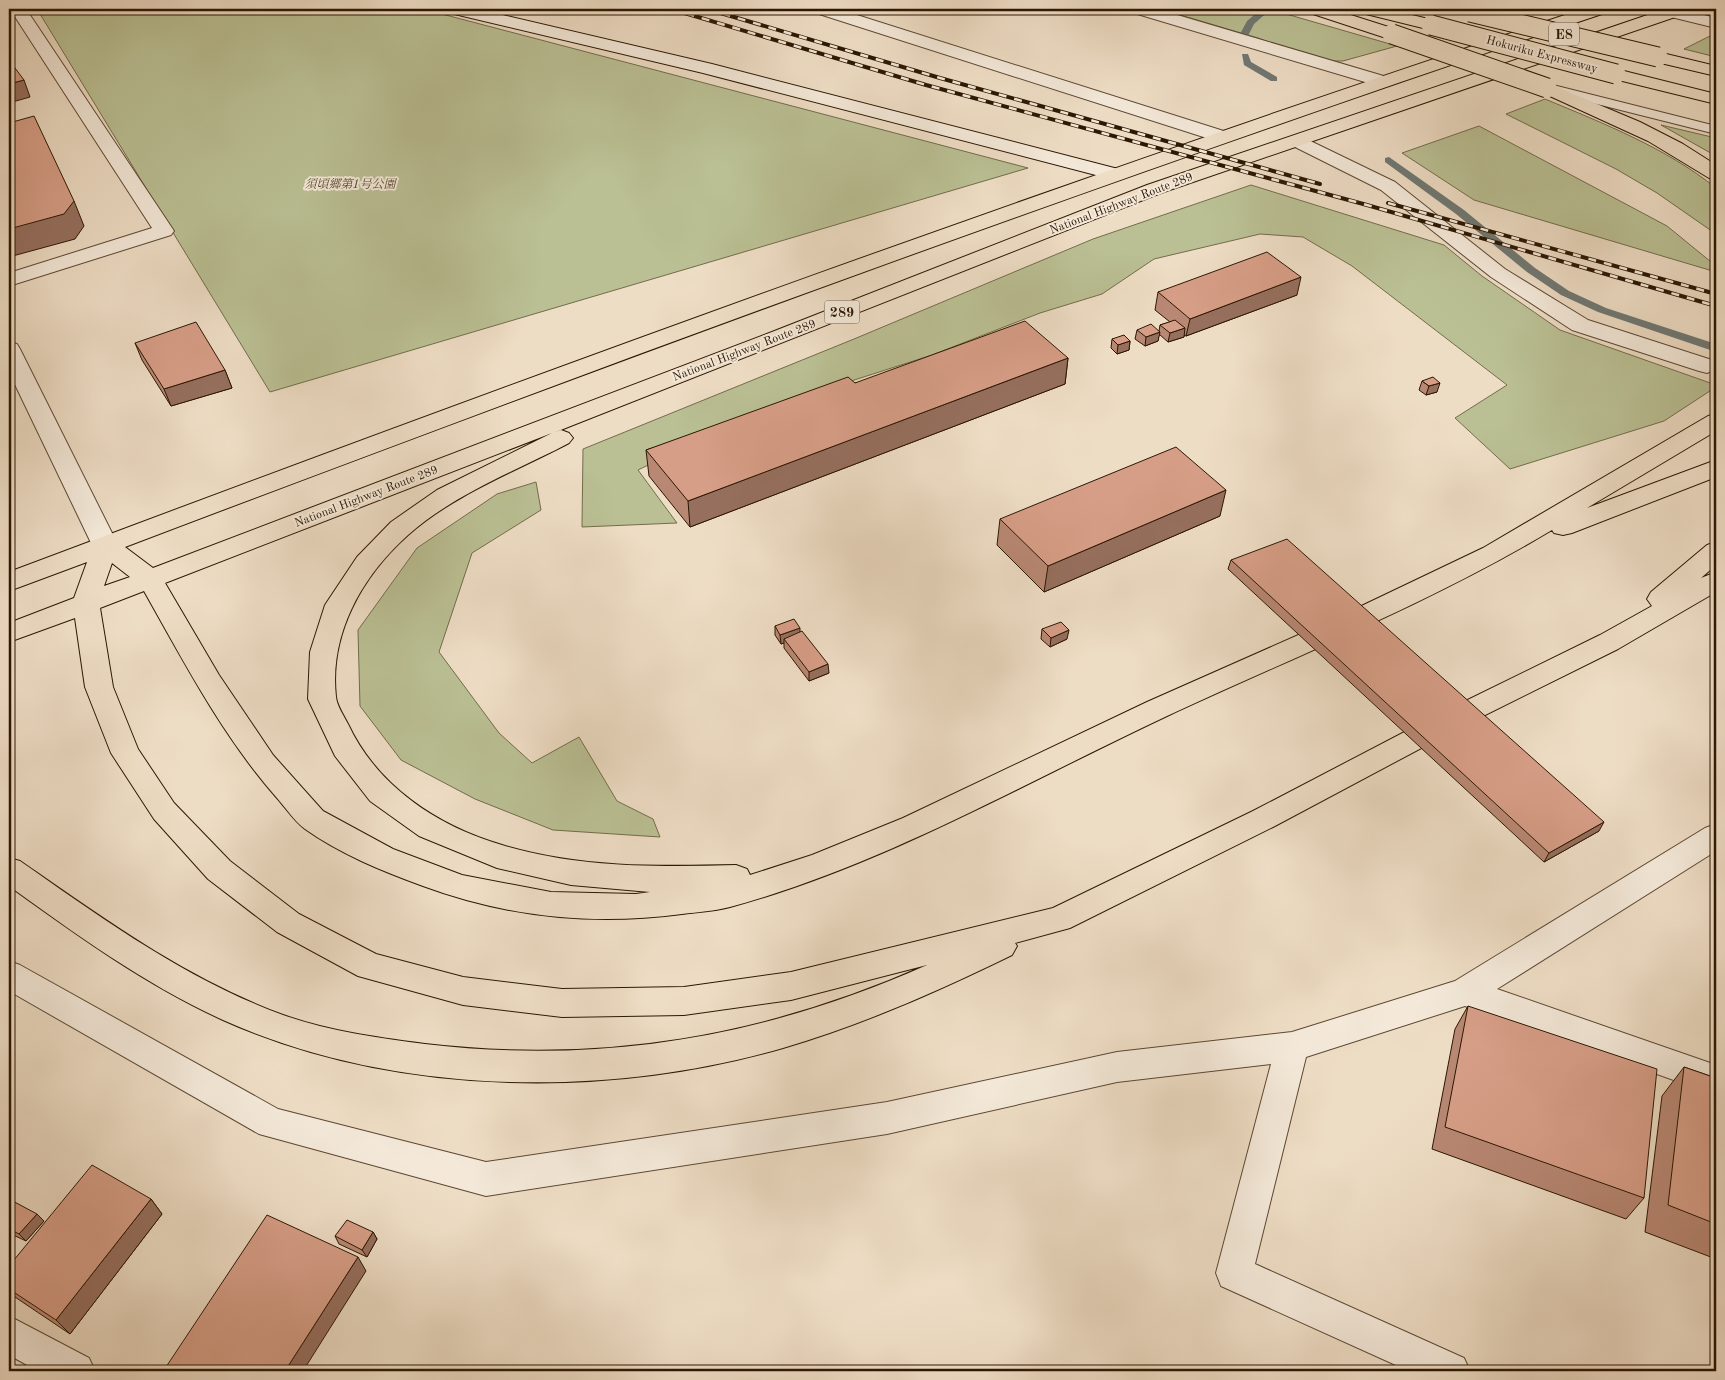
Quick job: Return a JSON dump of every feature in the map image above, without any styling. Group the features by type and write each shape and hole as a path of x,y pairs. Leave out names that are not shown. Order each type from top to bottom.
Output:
{"highway":[{"path":"1316,9 1546,88 1642,130 1698,160 1716,174"},
{"name":"Hokuriku Expressway","path":"1368,9 1716,99"},
{"name":"National Highway Route 289","path":"9,582 482,404 1115,174 1381,81 1600,9"},
{"name":"Hokuriku Expressway","path":"1465,10 1716,71"},
{"name":"National Highway Route 289","path":"9,633 785,335 1154,189 1677,10"},
{"path":"785,335 490,472 446,496 400,528 366,563 338,605 323,652 322,699 346,748 380,793 429,828 497,856 571,874 652,880 734,878 820,865"},
{"path":"1492,554 1716,421"},
{"path":"1058,919 791,986 684,1001 562,1003 463,992 369,966 288,923 219,870 164,811 125,753 99,687 86,602 105,545 150,579 209,682 263,763 313,819 382,858 461,886 551,905 636,907 727,895 820,865 913,826 1157,709 1339,628 1492,554 1716,468"},
{"path":"1609,642 1716,551"},
{"path":"9,870 184,986 270,1025 350,1049 443,1062 541,1068 648,1061 742,1043 833,1018 937,977 1263,819 1449,721 1609,642 1716,581"}],"street":[{"path":"9,280 164,231 18,9"},
{"path":"456,9 706,68 1115,174"},
{"path":"822,9 1223,137"},
{"path":"1140,9 1381,81"},
{"path":"1677,10 1716,23"},
{"path":"1298,141 1388,186 1498,273 1580,325 1707,366"},
{"path":"9,349 105,545"},
{"path":"9,975 271,1123 486,1179 886,1118 1117,1067 1292,1047 1465,992 1716,836"},
{"path":"1465,992 1716,1080"},
{"path":"1292,1047 1234,1273 1451,1371"},
{"path":"9,1335 76,1371"}],"lane":[{"path":"1546,88 1716,130"}],"green space":[{"name":"須頃郷第1号公園","path":"37,9 423,9 1028,168 270,392"},
{"path":"1160,9 1269,9 1397,46 1343,61 1321,61 1258,38"},
{"path":"1716,33 1716,57 1684,49"},
{"path":"1545,99 1656,149 1716,188 1716,234 1657,193 1616,169 1506,114"},
{"path":"1661,125 1716,138 1716,156"},
{"path":"1479,126 1667,226 1716,266 1716,272 1474,200 1402,153"},
{"path":"1251,185 1444,245 1482,276 1560,330 1716,385 1716,387 1664,421 1510,469 1455,418 1507,385 1352,266 1303,237 1260,234 1154,259 1102,294 1040,313 932,355 761,410 638,470 677,523 582,527 583,449 1093,239"},
{"path":"536,482 541,510 472,553 439,652 499,733 532,763 579,737 617,801 653,819 660,837 553,830 475,799 401,760 360,706 358,630 417,548 497,494"}],"building":[{"path":"9,60 24,80 9,84"},
{"path":"34,116 74,201 64,214 9,229 9,123"},
{"path":"1267,252 1301,277 1190,319 1158,292"},
{"path":"1175,320 1185,328 1170,333 1160,325"},
{"path":"1025,321 1068,358 688,501 646,450 848,377 855,383"},
{"path":"196,322 225,370 164,389 135,343"},
{"path":"1151,324 1160,332 1146,337 1137,330"},
{"path":"1124,335 1130,341 1118,345 1112,339"},
{"path":"1433,377 1440,383 1429,386 1422,381"},
{"path":"1176,447 1226,490 1048,566 1000,519"},
{"path":"1287,539 1604,822 1549,853 1231,560"},
{"path":"794,619 800,628 780,635 775,626"},
{"path":"1061,622 1069,630 1051,638 1042,629"},
{"path":"802,631 828,664 809,672 784,639"},
{"path":"1468,1006 1657,1069 1644,1198 1445,1127"},
{"path":"1684,1067 1716,1078 1716,1224 1668,1205"},
{"path":"92,1165 151,1199 56,1320 9,1289 9,1266"},
{"path":"9,1199 37,1214 19,1234 9,1229"},
{"path":"267,1215 358,1257 285,1371 165,1371 164,1370"},
{"path":"347,1220 373,1232 362,1250 335,1236"}],"waterway":[{"path":"1245,34 1250,23 1266,9"},
{"path":"1245,56 1247,63 1274,79"},
{"path":"1389,160 1460,212 1531,270 1565,293 1602,310 1716,348"}],"railway":[{"path":"671,9 926,85 1367,205 1716,306"},
{"path":"707,9 940,78 1320,184"},
{"path":"1388,203 1716,294"}]}
